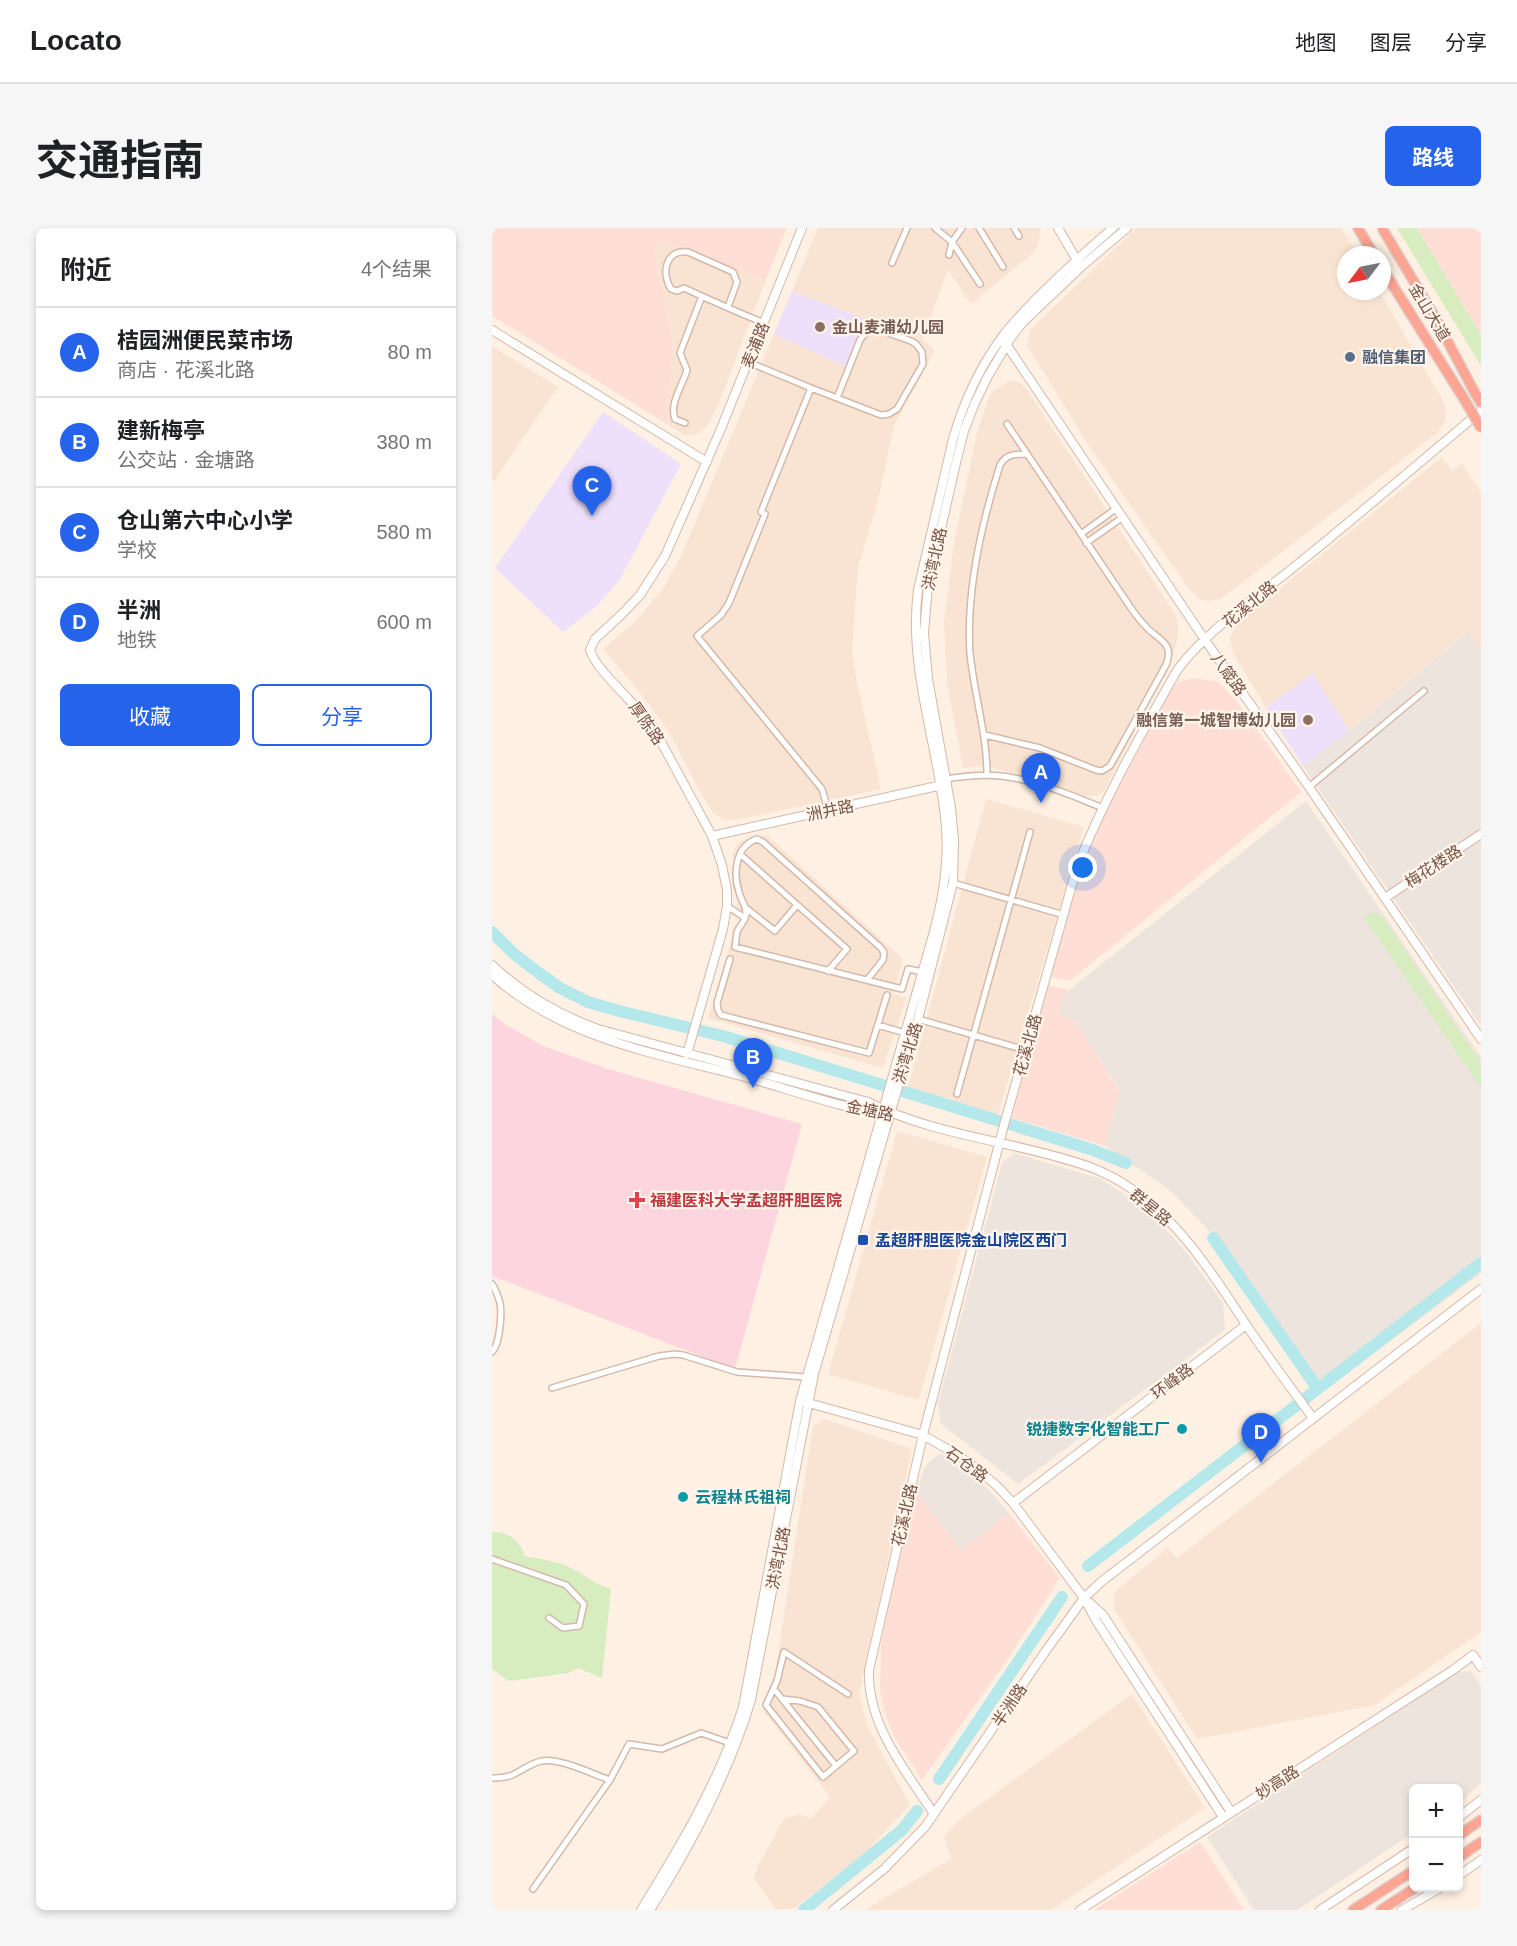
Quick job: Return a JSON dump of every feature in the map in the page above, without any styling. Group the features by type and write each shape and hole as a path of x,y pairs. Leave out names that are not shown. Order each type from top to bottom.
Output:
{"highway":[{"path":"1358,228 1368,246"},
{"path":"1381,228 1432,312 1481,403"},
{"path":"1391,284 1481,428"},
{"path":"1463,1833 1481,1820"},
{"path":"1463,1855 1481,1842"},
{"path":"1463,1860 1481,1849"},
{"path":"1353,1910 1409,1873"},
{"path":"1381,1910 1409,1892"}],"street":[{"name":"麦浦路","path":"706,462 802,228"},
{"path":"892,263 907,228"},
{"path":"935,228 952,242 980,284"},
{"path":"949,255 952,242 962,228"},
{"path":"979,228 1003,267"},
{"path":"1014,228 1019,236"},
{"path":"1058,228 1079,263"},
{"name":"洪湾北路","path":"804,1402 814,1374 892,1092 918,1019 953,883 954,840 951,808 918,662 915,624 918,590 958,421 972,389 1018,318 1079,263 1113,228"},
{"name":"洪湾北路","path":"1079,263 1127,228"},
{"path":"1354,228 1367,246"},
{"name":"金山大道","path":"1381,228 1481,395"},
{"path":"728,307 737,282 733,272 688,252 676,253 670,259 665,277 669,287 674,291 684,288 764,323"},
{"name":"金山大道","path":"1391,285 1481,436"},
{"path":"685,423 675,419 673,415 674,405 687,370 680,353 702,296"},
{"path":"748,362 811,388 881,415 889,414 901,404 923,364 922,352 916,344 910,341 877,329 867,331 860,340 837,398"},
{"path":"492,330 706,462"},
{"name":"八箴路","path":"1004,340 1206,640 1310,787 1481,1039"},
{"path":"811,388 761,512 765,514 729,603 721,615 697,636 822,789 828,810"},
{"name":"花溪北路","path":"934,1814 881,1729 868,1680 870,1662 923,1435 1004,1125 1077,867 1103,808 1140,737 1185,660 1481,411"},
{"path":"985,735 1040,748 1099,771 1105,770 1110,766 1135,722 1166,664 1169,651 1163,641 1137,617 1006,424"},
{"path":"987,775 985,735 974,683 970,643 970,612 975,571 1000,465 1008,456 1027,454"},
{"name":"厚陈路","path":"687,1054 723,930 726,906 725,877 712,836 648,720 595,661 590,650 595,639 632,605 657,571 706,462"},
{"path":"1080,534 1117,508"},
{"path":"1086,543 1123,517"},
{"path":"1310,787 1424,691"},
{"path":"1135,722 1145,728"},
{"path":"1130,731 1140,737"},
{"path":"944,783 987,775 1008,777 1042,784 1103,808"},
{"name":"洪湾北路","path":"895,1082 905,1033 938,918 946,874 944,783"},
{"name":"洲井路","path":"712,836 944,783"},
{"path":"957,1094 1030,832"},
{"name":"梅花楼路","path":"1385,898 1481,834"},
{"path":"797,905 775,931 746,908 738,890 736,864 740,854 753,839 760,840 881,948 884,957 867,980"},
{"path":"740,854 847,949 828,970"},
{"path":"953,883 1064,915"},
{"path":"726,906 745,918"},
{"path":"746,908 735,947 902,989 908,969 923,972"},
{"path":"730,958 717,1003 718,1010 723,1017 869,1053 887,995"},
{"name":"金塘路","path":"492,965 542,1003 598,1029 868,1102 886,1113"},
{"name":"金塘路","path":"492,975 541,1011 592,1035 903,1117"},
{"path":"918,1019 1025,1050"},
{"path":"878,1025 905,1033"},
{"name":"洪湾北路","path":"641,1910 696,1820 733,1744 751,1700 804,1402 806,1377 886,1113"},
{"name":"群星路","path":"903,1117 1092,1168 1116,1180 1142,1198 1191,1244 1313,1418"},
{"path":"492,1284 501,1305 498,1343 492,1352"},
{"name":"半洲路","path":"833,1910 895,1859 934,1814 1084,1598 1101,1582 1481,1289"},
{"name":"环峰路","path":"1013,1503 1246,1325"},
{"path":"552,1388 667,1354 683,1355 737,1372 806,1377"},
{"name":"石仓路","path":"804,1402 923,1435 972,1465 997,1486 1013,1503 1084,1598 1097,1622 1223,1817"},
{"path":"492,1559 566,1586 584,1604 579,1626 562,1629 549,1618"},
{"name":"石仓路","path":"1084,1598 1103,1615 1231,1812"},
{"path":"782,1699 811,1704 823,1711 854,1751 823,1777 766,1705 780,1672 784,1652 848,1694"},
{"name":"妙高路","path":"1080,1910 1473,1655 1481,1667"},
{"path":"774,1689 836,1766"},
{"path":"533,1889 610,1780 629,1744 662,1749 701,1733 733,1744"},
{"name":"洪湾北路","path":"650,1910 693,1838 721,1782 733,1744"},
{"path":"492,1778 510,1777 537,1762 549,1760 610,1780"},
{"path":"1463,1814 1481,1800"},
{"path":"1320,1910 1409,1851"},
{"path":"1463,1873 1481,1860"},
{"path":"1402,1910 1432,1892"}],"shaded area":[{"path":"492,228 787,228 766,280 659,240 655,252 673,344 667,424 492,316"},
{"path":"818,228 1041,228 1038,245 1033,253 971,304 948,270 922,340 935,350 894,426 878,501 858,567 852,652 881,789 737,820 726,820 713,813 669,732 603,649 638,619 665,585 681,556 774,334 847,367 864,319 792,291"},
{"path":"1136,228 1341,228 1352,246 1337,246 1337,300 1384,300 1441,397 1446,410 1445,422 1437,433 1221,599 1201,600 1188,588 1087,443 1027,345 1030,330"},
{"path":"1417,228 1481,228 1481,335"},
{"path":"659,240 766,280 718,406 707,426 699,433 692,435 683,435 667,424 673,344 655,252"},
{"name":"金山麦浦幼儿园","path":"792,291 865,319 847,367 774,334"},
{"path":"492,346 558,387 492,484"},
{"path":"1013,380 1022,384 1028,391 1176,615 1178,625 1178,637 1172,659 1104,791 1096,796 1081,796 1050,783 983,766 963,768 947,684 944,623 954,543 977,433 988,400 994,390"},
{"path":"603,412 681,464 620,579 597,606 563,632 495,568"},
{"path":"1442,457 1452,471 1462,463 1481,493 1481,652 1467,631 1349,731 1313,674 1266,708 1233,653 1230,639 1235,625"},
{"path":"1468,631 1481,652 1481,1026 1303,766 1349,731"},
{"name":"融信第一城智博幼儿园","path":"1313,673 1349,731 1303,766 1266,708"},
{"path":"1194,678 1219,682 1239,704 1301,792 1071,980 1049,977 1084,862 1107,810 1170,692 1179,681"},
{"path":"986,799 1084,827 998,1114 908,1088"},
{"path":"1306,801 1481,1057 1481,1273 1328,1388 1320,1385 1214,1236 1171,1191 1105,1146 1120,1091 1075,1021 1059,1014 1063,995"},
{"path":"767,835 903,959 893,994 906,998 883,1068 708,1018 733,929 739,922 732,855 742,840"},
{"path":"1047,985 1069,990 1063,995 1075,1021 1120,1092 1105,1146 1012,1118"},
{"name":"福建医科大学孟超肝胆医院","path":"492,1014 543,1046 608,1069 802,1124 735,1369 492,1276"},
{"path":"897,1131 987,1157 919,1400 828,1374"},
{"path":"1014,1153 1101,1179 1149,1211 1186,1252 1223,1303 1225,1330 1018,1484 941,1424 938,1403 1002,1163"},
{"path":"1481,1323 1481,1632 1375,1705 1197,1739 1114,1609 1114,1592 1168,1548 1177,1558"},
{"path":"825,1419 912,1449 859,1694 868,1727 910,1805 865,1853 795,1908 777,1910 754,1879 758,1865 784,1819 799,1814 811,1819 830,1797 763,1710 775,1673 813,1426"},
{"path":"939,1454 946,1456 972,1474 1009,1513 961,1551 915,1490 927,1464"},
{"path":"915,1490 961,1550 1009,1513 1060,1578 1005,1663 922,1780 893,1735 884,1711 880,1690 881,1645 885,1622"},
{"path":"1471,1671 1481,1686 1481,1783 1463,1800 1463,1784 1409,1784 1409,1836 1297,1910 1254,1910 1207,1837 1458,1672"},
{"path":"1132,1694 1205,1808 1051,1910 867,1910 951,1859 944,1838 960,1819"},
{"path":"1200,1842 1244,1910 1094,1910"}],"green space":[{"path":"1397,228 1417,228 1481,335 1481,366"},
{"path":"1370,913 1382,916 1481,1063 1481,1088 1364,917"},
{"path":"492,1532 509,1535 520,1546 525,1556 565,1565 611,1589 602,1678 578,1668 569,1673 509,1681 492,1669"}],"waterway":[{"path":"492,932 514,954 539,973 560,988 588,1002 723,1036 1090,1149 1126,1163"},
{"path":"1213,1238 1318,1389"},
{"path":"1088,1566 1481,1263"},
{"path":"939,1779 1062,1597"},
{"path":"804,1910 902,1830 917,1811"}],"place":[{"name":"金山麦浦幼儿园","path":"820,327"},
{"name":"融信集团","path":"1350,357"},
{"name":"仓山第六中心小学","path":"592,516"},
{"name":"融信第一城智博幼儿园","path":"1308,720"},
{"name":"桔园洲便民菜市场","path":"1041,803"},
{"name":"建新梅亭","path":"753,1088"},
{"name":"福建医科大学孟超肝胆医院","path":"637,1200"},
{"name":"孟超肝胆医院金山院区西门","path":"863,1240"},
{"name":"锐捷数字化智能工厂","path":"1182,1429"},
{"name":"半洲","path":"1261,1463"},
{"name":"云程林氏祖祠","path":"683,1497"}]}
